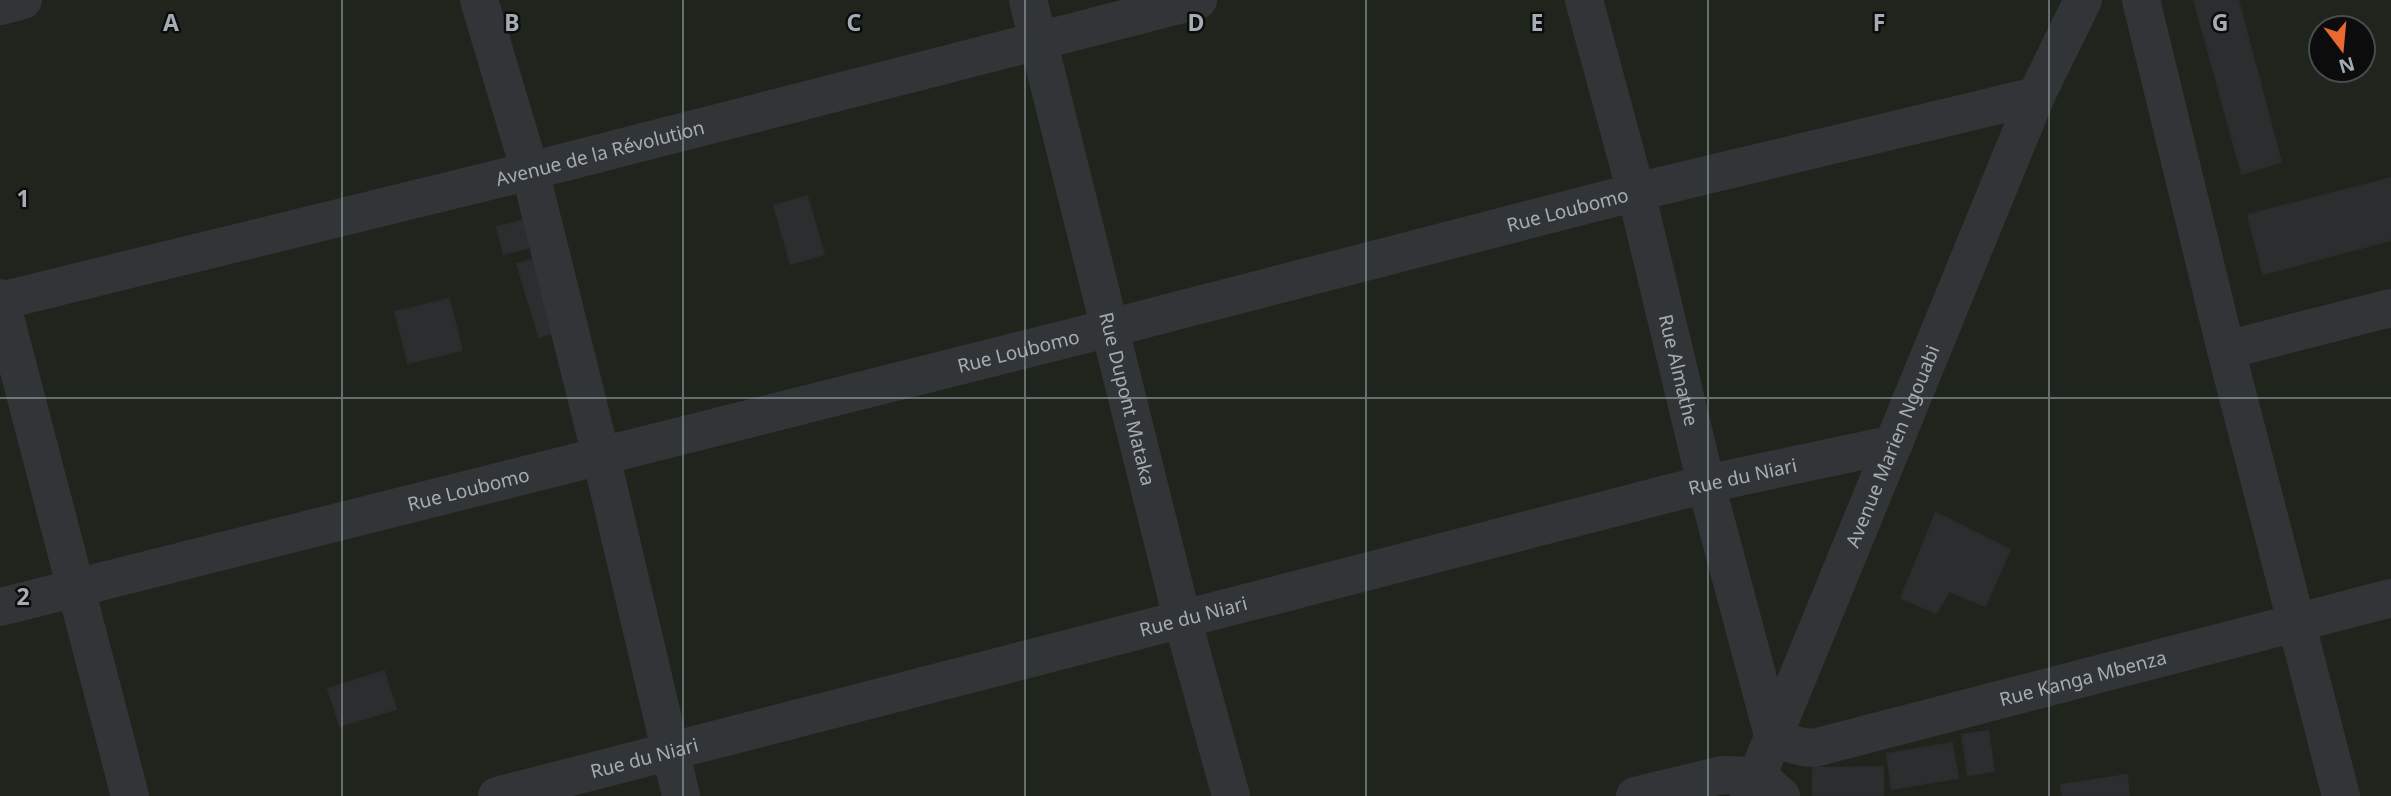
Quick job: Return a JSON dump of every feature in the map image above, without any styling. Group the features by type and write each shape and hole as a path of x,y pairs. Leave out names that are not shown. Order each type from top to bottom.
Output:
{"street":[{"path":"0,6 23,0"},
{"path":"479,0 530,171 681,796"},
{"name":"Rue Dupont Mataka","path":"1028,0 1182,618 1231,796"},
{"name":"Avenue de la Révolution","path":"0,300 530,171 1198,0"},
{"name":"Rue Almathe","path":"1584,0 1636,192 1706,484 1773,739"},
{"name":"Avenue Marien Ngouabi","path":"1763,789 1773,739 2036,96 2083,0"},
{"path":"2141,0 2226,350 2341,796"},
{"name":"Rue Loubomo","path":"0,607 1110,328 1636,192 2036,96"},
{"path":"0,300 130,796"},
{"path":"2226,350 2391,309"},
{"name":"Rue du Niari","path":"496,796 1706,484 1894,444"},
{"name":"Rue Kanga Mbenza","path":"1773,739 1814,748 2391,598"},
{"path":"1635,796 1715,776 1763,789"}],"shaded area":[{"path":"0,0 2391,0 2391,796 0,796"}],"building":[{"path":"2194,0 2238,0 2281,162 2242,174"},
{"path":"2391,178 2391,240 2263,274 2248,215"},
{"path":"807,196 824,254 791,264 774,206"},
{"path":"532,218 539,245 504,254 497,227"},
{"path":"541,257 563,330 539,337 517,264"},
{"path":"449,299 462,350 408,363 395,312"},
{"path":"1936,513 2010,550 1985,606 1949,591 1936,613 1901,598"},
{"path":"384,671 396,709 340,726 328,689"},
{"path":"1988,731 1994,771 1968,775 1962,735"},
{"path":"1952,743 1958,778 1892,789 1887,754"},
{"path":"1883,767 1883,796 1813,796 1813,768"},
{"path":"2127,775 2129,796 2063,796 2061,785"}]}
